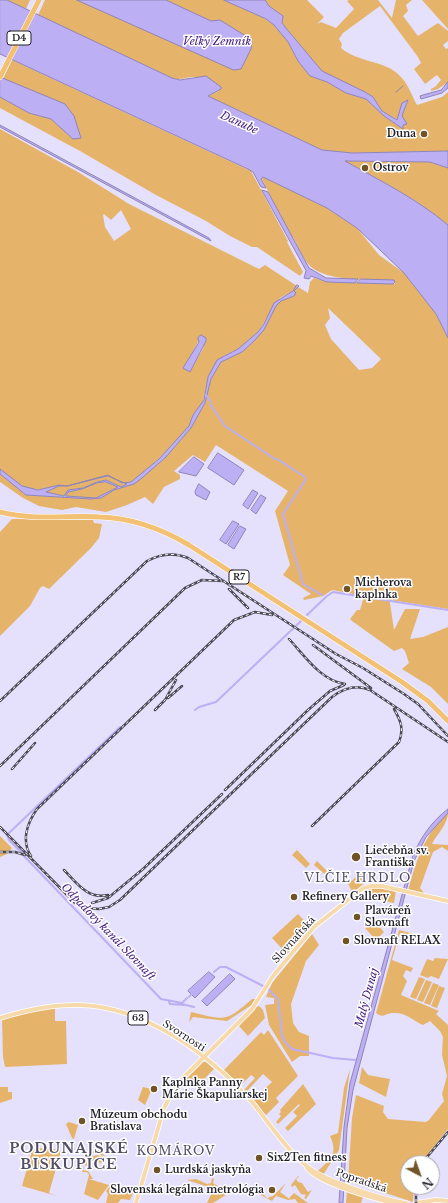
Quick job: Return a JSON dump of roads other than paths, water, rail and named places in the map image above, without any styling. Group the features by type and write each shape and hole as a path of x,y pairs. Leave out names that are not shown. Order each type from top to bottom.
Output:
{"highway":[{"name":"D4","path":"0,72 37,0"},
{"name":"D4","path":"0,77 37,0"},
{"name":"R7","path":"0,511 38,515 113,514 136,519 167,530 404,680 430,699 448,717"},
{"name":"R7","path":"0,511 39,518 112,517 136,522 167,533 402,682 428,701 448,721"}],"main road":[{"name":"Slovnaftská","path":"208,1054 252,1009 273,976 314,927 364,887 378,885 448,901"},
{"name":"Svornosti","path":"0,1018 49,1006 80,1004 97,1006 122,1012 140,1019 176,1038 244,1094 298,1157 313,1171"},
{"path":"203,1059 208,1054"},
{"path":"138,1203 169,1101 180,1084 208,1054"},
{"name":"Svornosti","path":"298,1157 300,1163 306,1167"},
{"name":"Popradská","path":"306,1167 320,1179 392,1203"},
{"name":"Popradská","path":"313,1171 338,1184"},
{"name":"Popradská","path":"347,1187 406,1203"},
{"path":"438,1195 439,1200"},
{"path":"411,1203 439,1200 448,1202"},
{"path":"427,1203 448,1202"}],"water":[{"name":"Danube","path":"0,0 7,0 172,78 180,80 206,76 221,87 221,89 208,96 322,150 352,153 448,151 448,168 430,162 345,161 424,207 448,225 448,338 436,314 404,273 357,228 327,208 263,177 261,179 266,188 261,187 253,172 248,169 0,54"},
{"name":"Veľký Zemník","path":"77,0 166,0 211,21 220,20 249,38 252,42 251,49 241,69 234,70"},
{"path":"224,0 265,0 269,6 283,16 282,23 322,71 373,97 382,111 397,120 402,103 408,100 402,116 407,124 403,125 403,129 384,116 366,99 346,93 327,82 310,76 298,61 288,42 274,25 266,19"},
{"path":"0,77 65,104 74,116 81,138 73,139 51,119 29,113 0,97"},
{"path":"448,82 448,88 442,93 421,99 420,96 441,90"},
{"path":"0,125 209,238 211,241 0,127"},
{"path":"262,190 268,192 309,268 326,278 358,279 355,283 327,282 311,276 309,279 304,278 306,271"},
{"path":"361,279 394,280 395,282 393,284 357,283"},
{"path":"297,285 299,286 294,291 296,293 294,296 281,301 276,306 264,330 254,341 242,352 221,362 211,379 205,403 191,428 166,457 134,484 114,490 101,498 91,499 26,495 0,474 0,469 22,486 38,490 59,485 67,486 59,486 46,492 64,496 68,490 83,488 97,482 106,480 121,487 127,484 124,483 131,482 159,459 189,426 193,415 204,400 208,377 217,360 238,349 258,332 264,324 274,303 293,291","holes":["106,482 118,487 96,498 66,496 68,492 82,489 97,483"]},
{"path":"201,335 206,338 206,341 190,372 183,368 199,342 198,338"},
{"path":"218,453 244,470 234,485 208,468"},
{"path":"194,457 204,464 196,476 179,472"},
{"path":"108,475 115,479 108,476 67,486"},
{"path":"199,484 210,492 206,500 196,495 195,492"},
{"path":"253,490 258,493 248,509 243,505"},
{"path":"261,495 266,498 256,514 251,510"},
{"path":"233,521 239,524 226,544 220,540"},
{"path":"240,526 246,529 234,549 228,545"},
{"path":"448,809 448,813 426,837 414,861 353,1090 347,1128 343,1203 339,1203 344,1127 350,1083 413,855 428,830"},
{"path":"209,972 215,977 195,998 188,991"},
{"path":"230,974 235,979 207,1006 202,1001"}],"waterway":[{"path":"396,92 403,86"},
{"path":"206,395 211,402"},
{"path":"210,404 225,426 275,459"},
{"path":"277,459 305,477"},
{"path":"306,479 283,514 303,584 322,595"},
{"path":"307,615 333,592 448,610"},
{"path":"195,710 199,707 216,702 302,620"},
{"name":"Odpadový kanál Slovnaft","path":"9,833 120,727"},
{"name":"Odpadový kanál Slovnaft","path":"7,835 9,840 22,853"},
{"name":"Odpadový kanál Slovnaft","path":"24,856 161,999 182,1003 187,998"},
{"name":"Odpadový kanál Slovnaft","path":"214,972 220,967 226,967 263,986"},
{"name":"Odpadový kanál Slovnaft","path":"269,990 278,999 282,1035 285,1042 292,1049 333,1058 355,1060"},
{"name":"Odpadový kanál Slovnaft","path":"189,997 192,993"},
{"name":"Odpadový kanál Slovnaft","path":"169,1002 170,1004 184,1005"},
{"path":"178,1003 194,1007"}],"railway":[{"path":"0,701 147,561 162,555 172,554 188,558 336,654 363,668 404,694 418,704 448,736"},
{"path":"0,766 185,588 202,580 222,581"},
{"path":"229,589 248,608"},
{"path":"31,856 26,844 26,832 30,820 37,809 234,620 255,612 272,615"},
{"path":"289,639 321,673 336,682 345,684"},
{"path":"313,645 371,688"},
{"path":"155,710 165,700 176,680"},
{"path":"225,790 308,710 330,691 344,685"},
{"path":"168,698 182,686"},
{"path":"0,827 75,903 85,908 99,909 109,907 120,900 332,697 341,691 355,687 370,690 448,742"},
{"path":"312,826 399,742 401,725 394,709"},
{"path":"12,769 35,743"},
{"path":"92,903 108,898 143,869 222,794"},
{"path":"0,852 15,852 25,855"},
{"path":"64,870 78,885 89,893 101,896 108,895"},
{"path":"429,1155 448,1132"},
{"path":"416,1195 416,1203"}],"place":[{"name":"Duna","path":"424,134"},
{"name":"Ostrov","path":"365,168"},
{"name":"Micherova kaplnka","path":"347,589"},
{"name":"Liečebňa sv. Františka","path":"356,857"},
{"name":"Refinery Gallery","path":"294,897"},
{"name":"Plaváreň Slovnaft","path":"357,917"},
{"name":"Slovnaft RELAX","path":"346,941"},
{"name":"Kaplnka Panny Márie Škapuliarskej","path":"154,1089"},
{"name":"Múzeum obchodu Bratislava","path":"82,1121"},
{"name":"Six2Ten fitness","path":"259,1158"},
{"name":"Lurdská jaskyňa","path":"157,1170"},
{"name":"Slovenská legálna metrológia","path":"272,1190"}],"district":[{"name":"VLČIE HRDLO","path":"358,879"},
{"name":"KOMÁROV","path":"176,1152"},
{"name":"PODUNAJSKÉ BISKUPICE","path":"69,1158"}],"water label":[{"name":"Malý Dunaj","path":"367,998"}]}
